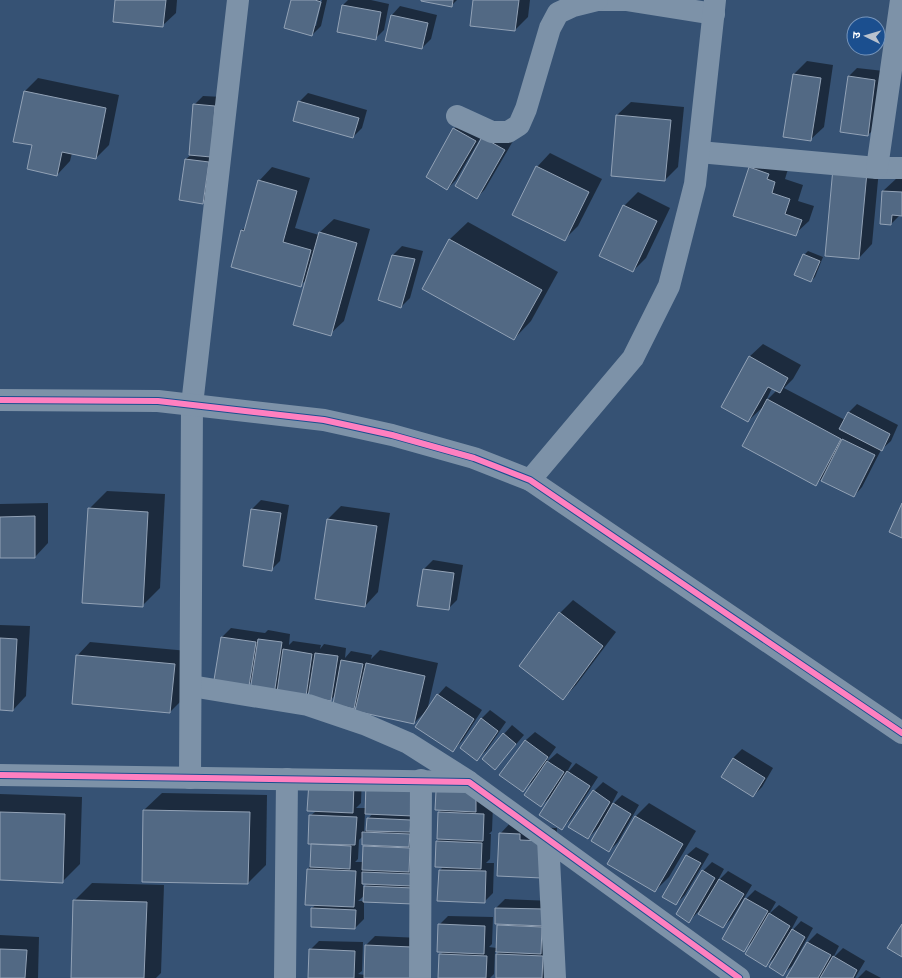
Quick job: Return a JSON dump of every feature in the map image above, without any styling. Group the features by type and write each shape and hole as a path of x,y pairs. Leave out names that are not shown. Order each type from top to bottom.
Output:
{"street":[{"path":"190,778 192,405 238,0"},
{"path":"457,116 492,132 508,132 519,126 526,110 550,28 558,14 573,6 598,0 626,0 714,7 695,184 669,286 633,358 530,480"},
{"path":"877,168 901,0"},
{"path":"699,152 877,168 902,168"},
{"path":"0,400 158,401 324,420 392,435 474,458 530,480 902,732"},
{"path":"191,686 308,705 364,724 408,743 469,782 739,978"},
{"path":"0,775 421,780 469,782"},
{"path":"285,978 287,779"},
{"path":"420,978 421,780"},
{"path":"548,839 555,978"}],"building":[{"path":"115,0 166,0 163,27 113,22"},
{"path":"291,0 315,0 321,2 312,36 284,28"},
{"path":"421,0 453,0 452,7"},
{"path":"473,0 519,0 515,31 470,26"},
{"path":"342,5 381,12 376,40 337,32"},
{"path":"391,15 428,23 422,49 385,41"},
{"path":"793,74 821,78 811,141 783,137"},
{"path":"848,76 875,80 868,136 840,132"},
{"path":"24,91 106,108 96,159 62,152 57,176 27,169 32,145 13,142"},
{"path":"298,101 359,118 353,138 293,121"},
{"path":"193,104 215,106 211,157 189,155"},
{"path":"616,115 671,120 665,181 611,176"},
{"path":"453,128 476,141 447,190 426,177"},
{"path":"482,137 505,150 477,199 455,186"},
{"path":"185,159 209,162 203,204 179,200"},
{"path":"536,166 589,192 565,241 512,215"},
{"path":"749,167 769,174 767,179 775,182 772,193 790,199 785,214 802,220 796,236 733,216"},
{"path":"833,168 867,172 859,259 825,256"},
{"path":"258,180 297,191 283,242 311,250 301,287 231,267 241,230 244,231"},
{"path":"882,191 902,192 902,216 892,215 891,225 880,224"},
{"path":"623,205 657,221 633,272 599,256"},
{"path":"319,232 357,243 331,336 293,325"},
{"path":"449,239 542,290 514,340 422,289"},
{"path":"803,254 820,261 811,282 794,275"},
{"path":"392,255 415,259 401,308 378,300"},
{"path":"749,356 788,378 780,393 768,387 748,422 721,407"},
{"path":"767,399 841,439 816,486 742,446"},
{"path":"848,412 890,434 882,451 839,429"},
{"path":"842,439 875,455 854,497 821,481"},
{"path":"902,503 902,538 889,532"},
{"path":"88,508 148,512 143,607 82,603"},
{"path":"251,509 281,513 272,571 243,566"},
{"path":"35,516 35,558 0,558 0,517"},
{"path":"327,519 377,526 365,607 315,599"},
{"path":"423,569 454,573 449,610 417,606"},
{"path":"559,612 603,646 563,700 519,666"},
{"path":"221,637 256,642 249,686 214,680"},
{"path":"0,638 17,639 13,711 0,710"},
{"path":"258,639 282,642 274,695 250,691"},
{"path":"283,649 312,654 306,696 277,692"},
{"path":"315,653 338,656 331,701 308,697"},
{"path":"76,655 175,664 170,713 72,704"},
{"path":"341,660 363,664 354,709 333,704"},
{"path":"366,663 425,676 414,724 355,711"},
{"path":"437,694 474,719 453,752 415,727"},
{"path":"481,718 498,731 477,761 460,748"},
{"path":"503,733 516,744 495,770 482,759"},
{"path":"525,740 548,757 523,792 499,775"},
{"path":"733,758 765,778 753,797 721,777"},
{"path":"547,761 564,772 541,807 524,795"},
{"path":"567,771 590,786 562,830 539,815"},
{"path":"309,782 354,784 353,813 307,811"},
{"path":"366,783 414,785 413,816 365,814"},
{"path":"593,790 610,802 588,839 568,827"},
{"path":"436,791 476,792 476,812 435,810"},
{"path":"613,803 631,814 609,852 591,841"},
{"path":"143,810 250,812 248,884 142,882"},
{"path":"0,812 65,814 63,883 0,880"},
{"path":"438,812 484,814 483,841 437,839"},
{"path":"309,815 357,817 355,845 308,844"},
{"path":"635,816 683,844 655,892 607,864"},
{"path":"367,818 411,820 410,832 366,831"},
{"path":"362,832 410,834 409,847 362,845"},
{"path":"499,833 520,834 520,840 544,841 542,878 497,876"},
{"path":"436,841 482,843 481,869 435,867"},
{"path":"311,844 351,846 350,869 310,867"},
{"path":"363,846 410,848 409,872 362,870"},
{"path":"686,855 701,863 676,905 662,897"},
{"path":"307,869 356,871 354,907 305,905"},
{"path":"439,870 486,871 485,903 437,901"},
{"path":"702,870 715,878 689,923 676,914"},
{"path":"362,872 413,874 412,886 362,884"},
{"path":"719,879 744,894 723,928 698,914"},
{"path":"364,886 414,888 413,904 363,902"},
{"path":"745,898 768,911 744,952 722,939"},
{"path":"73,900 147,902 144,978 71,978"},
{"path":"311,908 356,910 355,929 311,927"},
{"path":"495,908 545,909 544,926 495,924"},
{"path":"769,913 790,926 766,967 745,954"},
{"path":"438,924 485,926 484,954 437,952"},
{"path":"902,924 902,957 887,948"},
{"path":"497,925 542,927 541,954 496,952"},
{"path":"792,929 805,937 783,976 769,967"},
{"path":"807,942 831,955 818,978 786,978"},
{"path":"365,945 412,947 411,978 364,978"},
{"path":"0,949 27,950 25,978 0,978"},
{"path":"309,949 355,951 354,978 308,978"},
{"path":"439,954 487,956 486,978 438,978"},
{"path":"496,954 543,956 542,978 496,978"},
{"path":"833,956 857,970 853,978 820,978"}],"cycle path":[{"path":"0,400 158,401 324,420 392,435 474,458 530,480 902,733"},
{"path":"0,775 469,782 739,978"}]}
